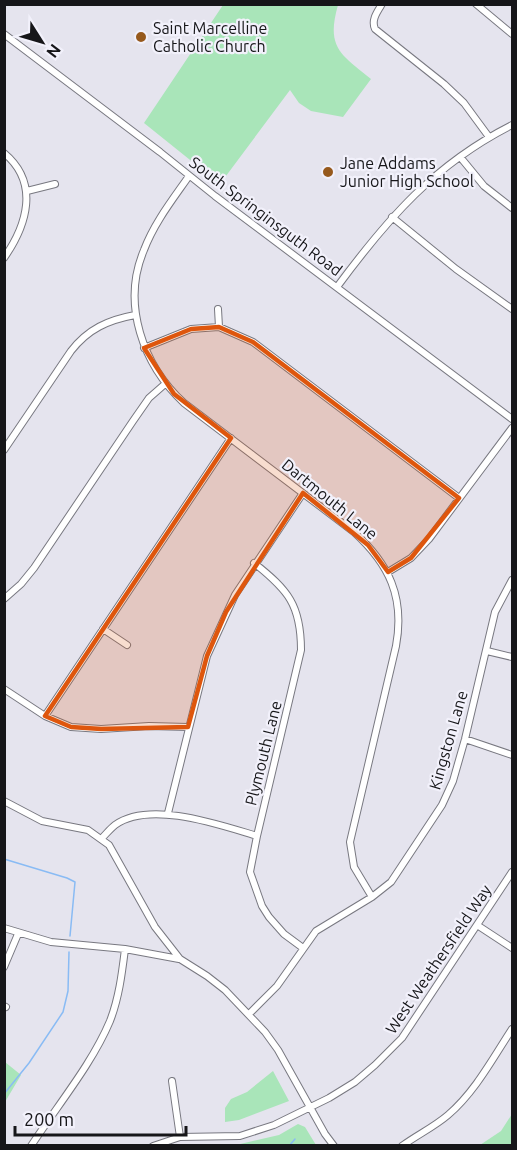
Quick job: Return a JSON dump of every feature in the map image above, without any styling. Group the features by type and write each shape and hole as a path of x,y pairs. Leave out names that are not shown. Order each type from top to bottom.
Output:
{"street":[{"path":"382,4 375,15 373,24 375,29 444,84 464,103 489,136"},
{"path":"476,4 513,34"},
{"name":"South Springinsguth Road","path":"4,34 513,419"},
{"path":"337,286 412,195 489,136 513,125"},
{"path":"4,153 14,164 27,191 23,225 4,258"},
{"path":"461,158 484,186 513,208"},
{"name":"Dartmouth Lane","path":"189,176 157,223 144,248 136,281 135,315 144,348 165,384 184,403 368,545 388,572 397,602 398,634 350,842 354,867 372,897"},
{"path":"27,191 55,184"},
{"path":"392,218 456,269 513,309"},
{"path":"218,309 219,327"},
{"path":"4,450 80,341 104,323 135,315"},
{"path":"144,348 191,329 219,327 253,342 459,498"},
{"path":"4,599 34,568 149,398 165,384"},
{"path":"388,572 418,551 513,428"},
{"path":"45,716 231,438"},
{"path":"168,813 207,656 226,612 254,563 303,493"},
{"name":"Plymouth Lane","path":"254,563 277,582 293,605 299,621 301,650 250,872 262,906 269,917 284,934 303,948"},
{"name":"Kingston Lane","path":"249,1014 277,986 316,931 372,897 391,882 442,806 453,781 465,739 495,612 513,580"},
{"path":"103,628 127,645"},
{"path":"487,651 513,657"},
{"path":"4,689 45,716 71,727 101,729 149,726 188,727"},
{"path":"465,739 513,755"},
{"path":"4,801 42,821 88,830 102,838 114,852 155,927 180,959 207,976 249,1014 278,1050 334,1146"},
{"path":"102,838 116,824 135,816 168,813 257,836"},
{"name":"West Weathersfield Way","path":"153,1146 180,1137 240,1136 274,1125 355,1082 393,1048 407,1031 513,872"},
{"path":"477,925 513,948"},
{"path":"4,928 51,942 124,949 180,959"},
{"path":"4,967 18,934"},
{"path":"31,1146 91,1056 110,1021 120,986 124,949"},
{"path":"402,1146 436,1124 460,1103 513,1029"},
{"path":"172,1081 180,1137"}],"highlighted area":[{"path":"219,327 253,342 459,498 411,558 388,572 368,545 303,493 226,612 207,656 188,727 101,729 71,727 45,716 231,438 174,394 144,348 191,329"}],"green space":[{"path":"223,5 338,5 334,31 338,48 351,63 371,79 343,117 311,111 299,103 290,90 220,184 144,123"},
{"path":"5,1062 21,1075 5,1102"},
{"path":"273,1071 289,1101 239,1120 225,1122 225,1108 231,1099 247,1092"},
{"path":"512,1114 512,1145 480,1145 501,1131"},
{"path":"298,1124 305,1127 316,1145 236,1145 279,1135"}],"waterway":[{"path":"4,859 75,882 70,936"},
{"path":"4,1094 29,1063 63,1012 68,991 69,952"},
{"path":"289,1146 295,1139"}],"place":[{"name":"Saint Marcelline Catholic Church","path":"141,37"},
{"name":"Jane Addams Junior High School","path":"328,172"}]}
